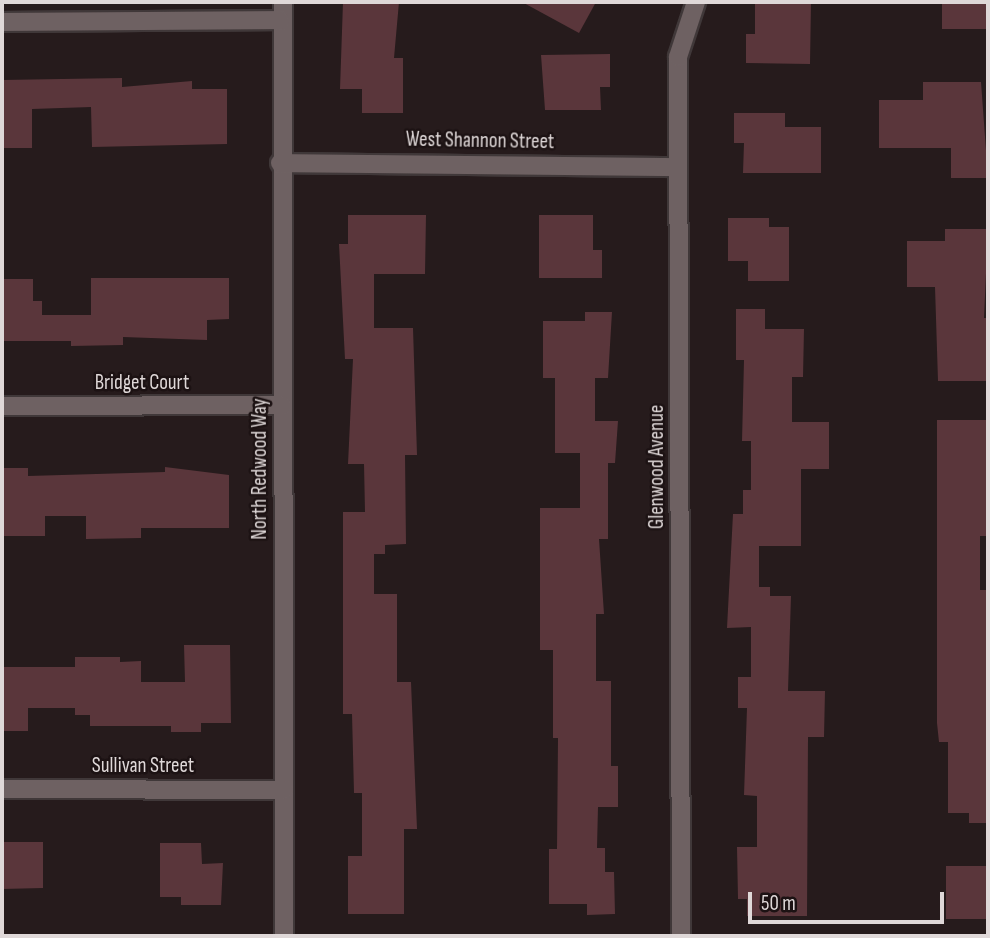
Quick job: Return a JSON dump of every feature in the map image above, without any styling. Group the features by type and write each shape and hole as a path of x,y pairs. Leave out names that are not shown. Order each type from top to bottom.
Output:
{"street":[{"name":"North Redwood Way","path":"283,2 280,20 280,163 284,936"},
{"name":"Glenwood Avenue","path":"681,936 678,57 696,2"},
{"path":"2,22 280,20"},
{"name":"West Shannon Street","path":"280,163 678,167"},
{"name":"Bridget Court","path":"2,406 282,405"},
{"name":"Sullivan Street","path":"2,789 284,790"}],"building":[{"path":"343,2 399,2 394,58 403,58 403,113 362,113 362,89 340,89"},
{"path":"522,2 596,2 579,33"},
{"path":"755,2 811,2 810,64 746,63 746,34 755,34"},
{"path":"942,2 988,2 988,29 942,29"},
{"path":"610,54 610,87 600,87 601,110 545,110 541,55"},
{"path":"122,78 122,87 192,81 192,89 227,89 227,144 92,147 91,107 32,109 32,148 2,148 2,80"},
{"path":"923,82 981,82 988,178 951,178 951,148 879,148 879,100 923,100"},
{"path":"734,113 785,113 785,127 821,127 821,173 743,173 744,143 734,143"},
{"path":"348,215 426,215 425,274 374,274 374,328 413,328 417,455 405,455 406,544 385,545 385,554 374,554 374,594 397,594 397,682 411,682 417,829 404,829 404,914 348,914 348,856 362,856 362,793 354,793 352,714 343,714 343,512 365,512 364,464 348,464 353,359 345,359 339,244 348,244"},
{"path":"539,215 593,215 593,250 602,250 602,278 539,278"},
{"path":"728,218 769,218 769,227 789,227 789,281 748,281 748,261 728,261"},
{"path":"945,229 988,229 984,318 988,318 988,381 938,381 935,287 907,287 907,241 945,241"},
{"path":"91,278 229,278 229,319 207,320 207,340 123,337 123,345 71,346 71,341 2,341 2,279 33,279 33,301 42,301 42,315 91,315"},
{"path":"736,309 765,309 765,329 804,329 803,377 792,377 792,422 829,422 829,469 801,469 801,546 759,546 759,587 770,587 770,596 791,596 788,691 825,691 824,737 808,737 807,916 747,916 747,899 738,899 737,847 757,847 757,796 744,795 747,708 738,708 738,677 751,677 751,627 727,628 733,514 743,514 743,490 751,490 751,441 742,441 744,360 736,360"},
{"path":"585,312 612,312 608,378 595,378 595,421 618,421 615,463 608,463 608,539 599,539 604,614 596,614 596,681 611,681 611,766 618,766 618,807 598,807 597,848 605,848 605,872 614,872 615,914 587,915 587,904 549,904 549,849 557,849 558,738 553,738 553,650 540,650 540,508 580,508 580,453 555,453 555,378 543,378 543,321 585,321"},
{"path":"937,420 988,420 988,536 980,536 980,590 988,590 988,823 969,823 969,813 948,813 948,742 939,742"},
{"path":"165,467 229,475 229,528 141,528 141,538 86,539 86,516 45,516 45,536 2,536 2,468 28,468 28,476 165,472"},
{"path":"184,645 230,645 231,723 201,723 201,732 171,732 171,726 90,726 90,715 75,715 75,708 28,708 28,731 2,731 2,667 75,667 75,657 120,657 120,662 141,661 141,682 185,682"},
{"path":"2,842 43,842 43,888 2,889"},
{"path":"160,843 201,843 202,864 223,863 221,905 181,905 181,897 160,897"},
{"path":"946,866 988,866 988,919 946,919"}]}
